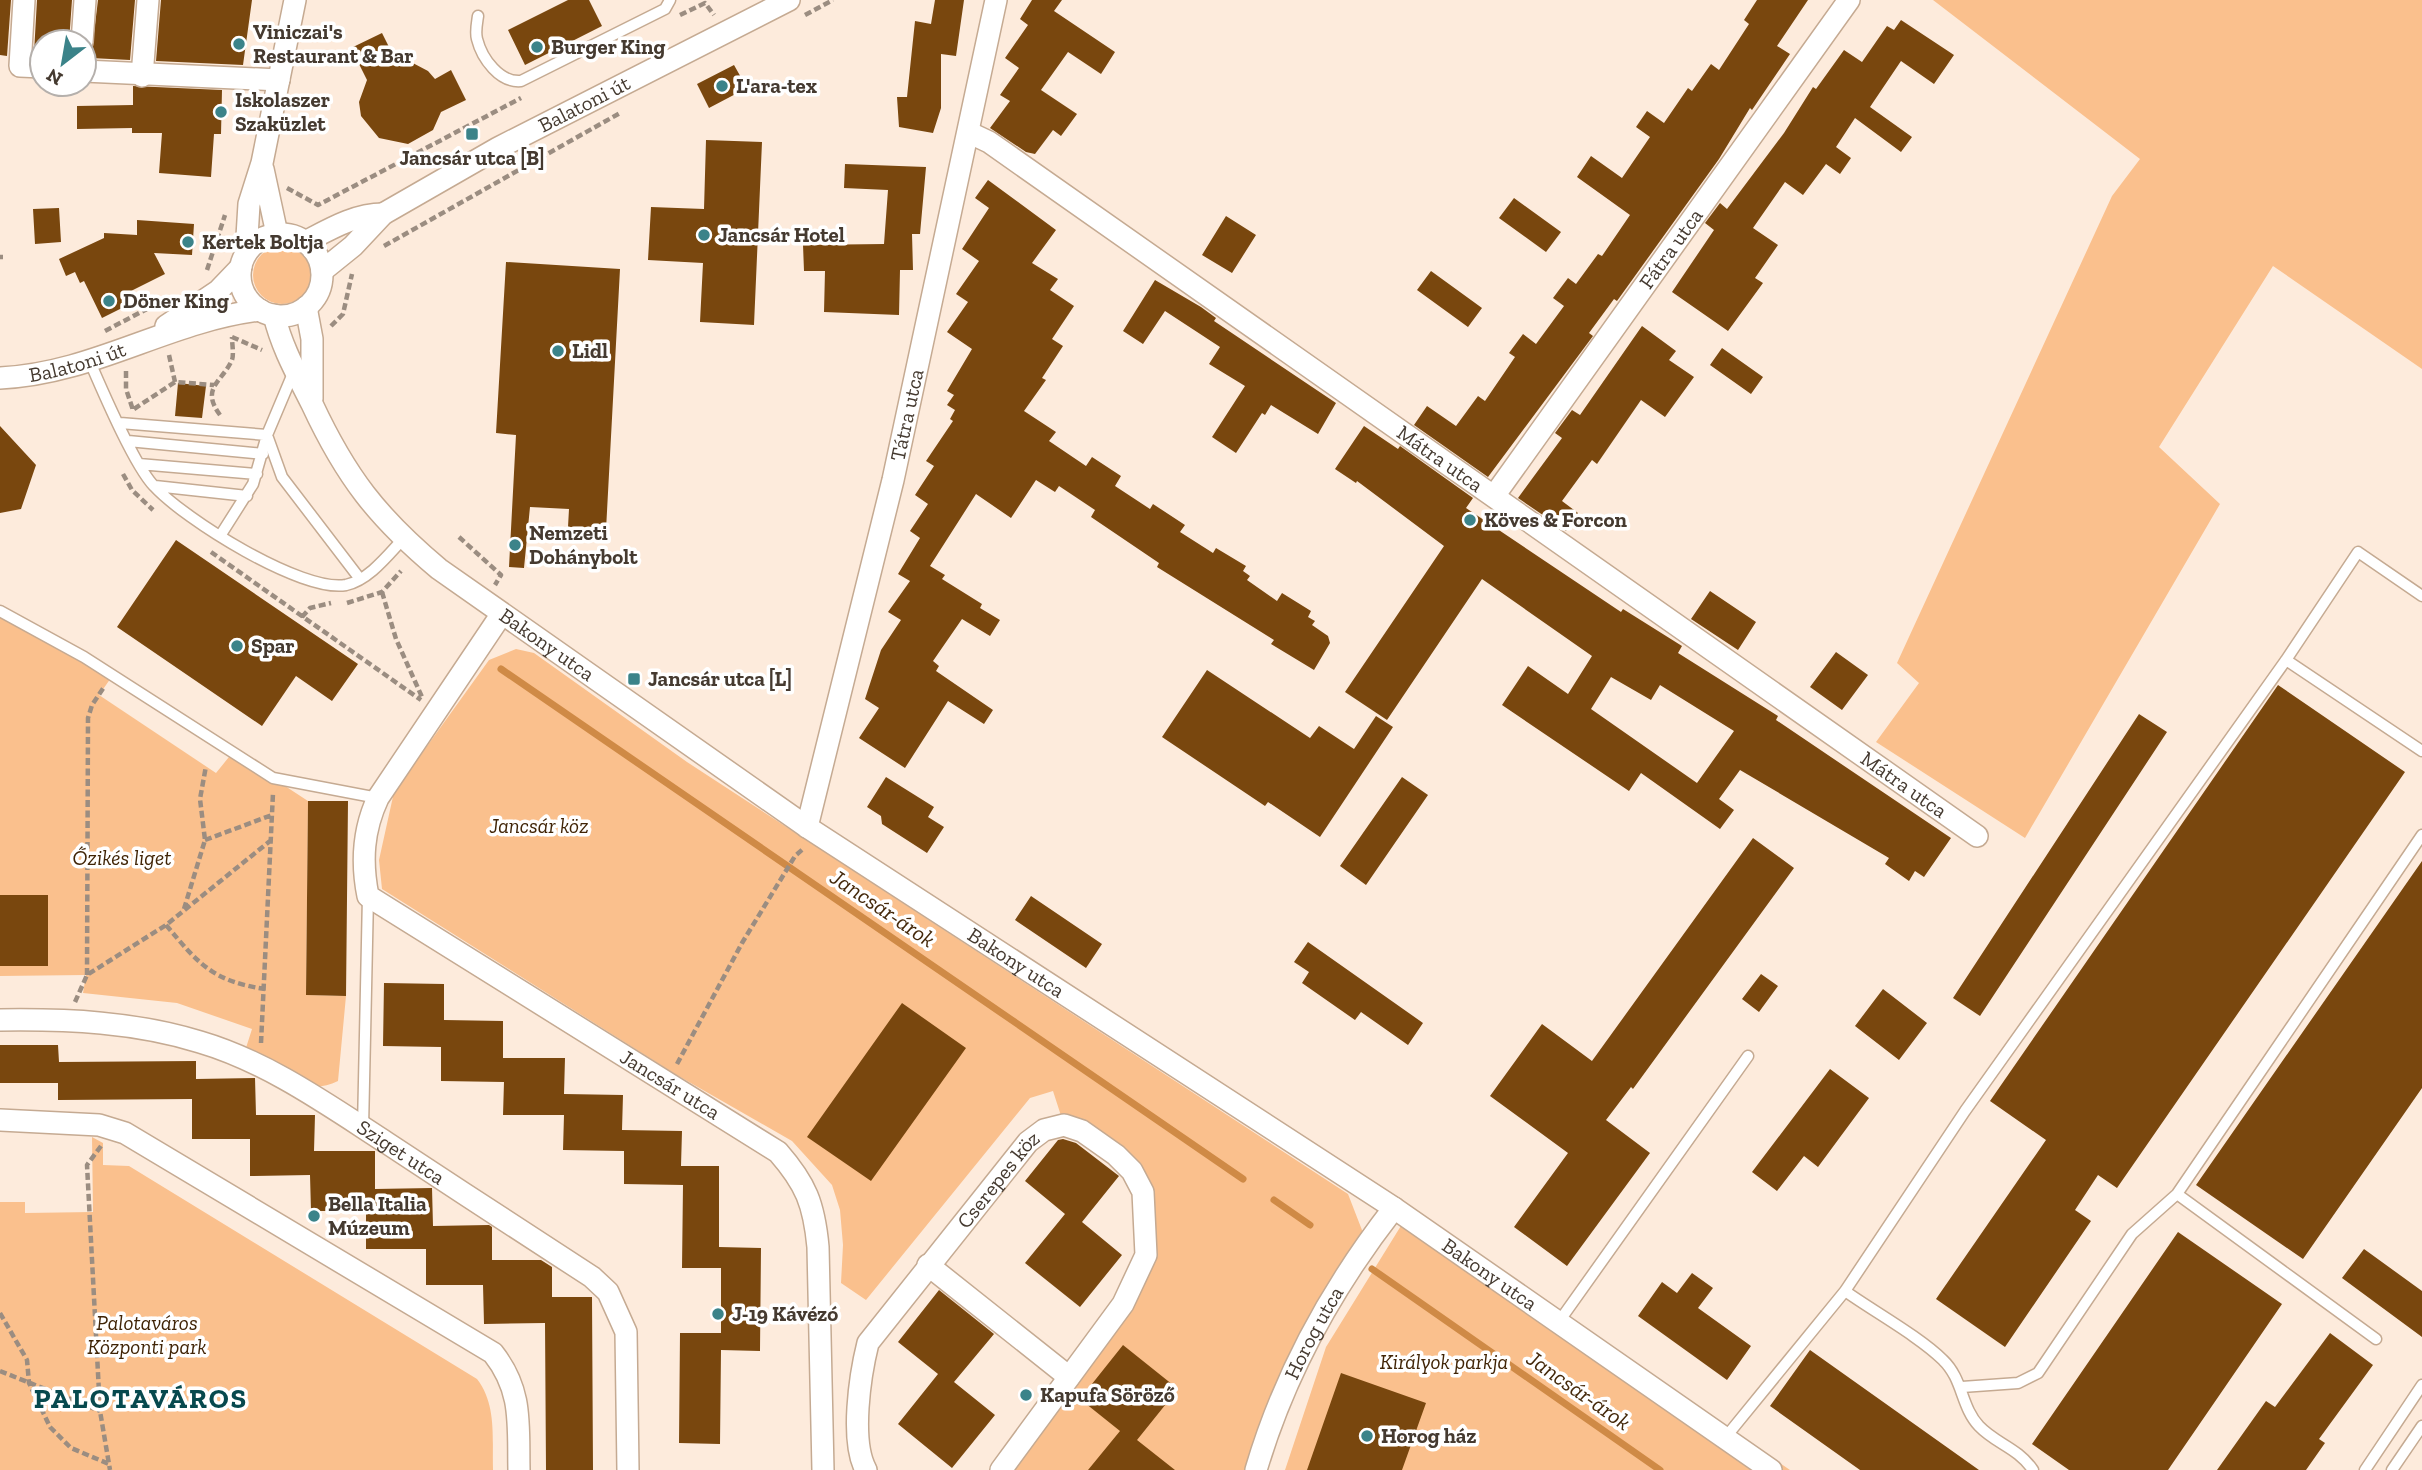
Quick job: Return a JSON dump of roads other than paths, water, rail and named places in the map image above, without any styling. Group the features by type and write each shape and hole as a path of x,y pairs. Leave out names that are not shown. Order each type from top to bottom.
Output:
{"street":[{"path":"24,0 20,66 28,67"},
{"path":"83,28 85,0"},
{"path":"142,76 148,0"},
{"path":"244,260 254,244 277,234 297,237 317,255 322,271 316,297 296,313 267,313 244,291 244,260 249,204 262,163 295,0"},
{"name":"Balatoni út","path":"322,271 353,246 383,214 498,148 763,6 789,0"},
{"name":"Tátra utca","path":"807,827 893,480 970,133 996,0"},
{"name":"Fátra utca","path":"1494,496 1849,0"},
{"path":"98,72 279,80"},
{"name":"Mátra utca","path":"970,133 1000,150 1977,836"},
{"path":"262,163 277,234"},
{"name":"Balatoni út","path":"305,242 338,224 368,214 383,214"},
{"name":"Balatoni út","path":"151,336 218,291 244,260"},
{"name":"Bakony utca","path":"306,307 312,339 312,405"},
{"name":"Balatoni út","path":"0,378 45,374 90,362 151,336 238,313 267,313"},
{"name":"Bakony utca","path":"267,313 326,436 352,481 383,519 439,569 807,827 1394,1208 1771,1470"},
{"path":"368,895 365,877 366,825 378,798 501,615"},
{"name":"Jancsár utca","path":"368,895 778,1152 808,1192 815,1216 823,1470"},
{"name":"Sziget utca","path":"0,1020 68,1019 161,1031 203,1042 259,1064 363,1128 592,1277 608,1292 626,1332 628,1470"},
{"path":"0,1120 99,1125 147,1144 493,1353 509,1373 517,1396 519,1470"},
{"name":"Cserepes köz","path":"866,1470 859,1448 862,1368 868,1343 1008,1165 1044,1130 1064,1125 1082,1131 1116,1155 1132,1171 1143,1192 1146,1255 1123,1304 1001,1470"},
{"name":"Horog utca","path":"1256,1470 1283,1393 1330,1302 1367,1243 1394,1208"},
{"path":"928,1265 1069,1377"}],"lane":[{"path":"478,16 477,40 499,76 510,82 522,81 665,9 670,0"},
{"path":"90,362 139,464 153,485 220,536 285,572 320,585 348,584 360,579 404,538"},
{"path":"220,536 247,496 257,474 267,435 295,370"},
{"path":"120,423 267,435"},
{"path":"267,435 282,477 360,579"},
{"path":"128,441 263,454"},
{"path":"139,464 257,474"},
{"path":"153,485 177,491 247,496"},
{"path":"1725,1438 1845,1291 1965,1111 2286,660 2358,552 2422,596"},
{"path":"0,611 113,675 273,778 378,798"},
{"path":"2286,660 2422,751"},
{"path":"1962,1387 2018,1383 2038,1373 2132,1234 2177,1194 2422,835"},
{"path":"363,1128 368,895"},
{"path":"1558,1322 1748,1056"},
{"path":"2177,1194 2376,1339"},
{"path":"1845,1291 1944,1360 1962,1387 1968,1413 1982,1429 2022,1454 2033,1470"},
{"path":"2365,1470 2422,1385"},
{"path":"2392,1470 2422,1426"}],"waterway":[{"name":"Jancsár-árok","path":"501,669 1243,1179"},
{"name":"Jancsár-árok","path":"1274,1200 1310,1225"},
{"name":"Jancsár-árok","path":"1372,1269 1660,1470"}],"place":[{"name":"Viniczai's Restaurant & Bar","path":"239,44"},
{"name":"Burger King","path":"537,47"},
{"name":"L'ara-tex","path":"722,86"},
{"name":"Iskolaszer Szaküzlet","path":"221,112"},
{"name":"Jancsár utca [B]","path":"472,134"},
{"name":"Jancsár Hotel","path":"704,235"},
{"name":"Kertek Boltja","path":"188,242"},
{"name":"Döner King","path":"109,301"},
{"name":"Lidl","path":"558,351"},
{"name":"Köves & Forcon","path":"1470,520"},
{"name":"Nemzeti Dohánybolt","path":"515,545"},
{"name":"Spar","path":"237,646"},
{"name":"Jancsár utca [L]","path":"634,679"},
{"name":"Bella Italia Múzeum","path":"314,1216"},
{"name":"J-19 Kávézó","path":"718,1314"},
{"name":"Kapufa Söröző","path":"1026,1395"},
{"name":"Horog ház","path":"1367,1436"}],"district":[{"name":"PALOTAVÁROS","path":"141,1398"}],"park label":[{"name":"Jancsár köz","path":"539,826"},
{"name":"Őzikés liget","path":"122,858"},
{"name":"Palotaváros Központi park","path":"147,1335"},
{"name":"Királyok parkja","path":"1444,1362"}]}
